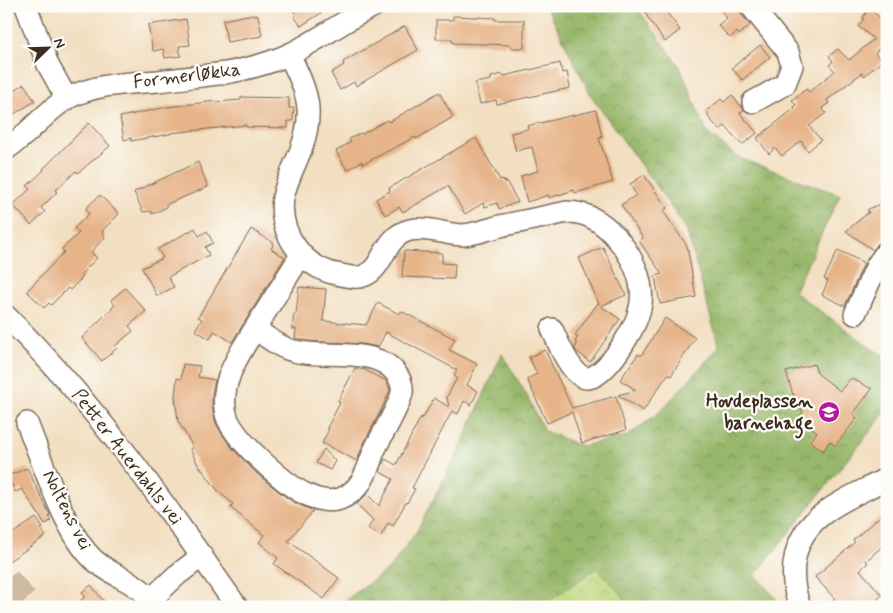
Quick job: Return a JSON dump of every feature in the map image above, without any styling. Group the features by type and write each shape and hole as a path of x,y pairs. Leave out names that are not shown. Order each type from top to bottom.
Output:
{"street":[{"path":"26,6 51,71 66,99"},
{"name":"Formerløkka","path":"6,149 22,138 46,114 66,99 82,92 104,86 226,73 246,69 289,54 356,14 374,6"},
{"path":"751,6 788,52 792,66 785,84 753,102"},
{"path":"289,54 305,89 309,112 305,137 283,198 283,212 288,233 301,255 325,271 355,278 371,272 392,240 408,230 420,228 463,234 567,212 587,215 598,220 606,227 618,240 634,265 641,289 638,316 630,333 610,362 601,371 587,378 582,377 572,367 552,329"},
{"path":"855,314 877,265 887,250"},
{"path":"255,329 274,342 293,351 376,358 390,366 401,380 400,400 373,454 366,473 355,489 347,495 339,499 319,500 297,489 281,478 243,440 229,421 225,402 229,378 235,364 255,329 301,255"},
{"name":"Petter Auerdahls vei","path":"6,316 65,378 124,450 237,607"},
{"name":"Noltens vei","path":"28,423 55,493 84,549 101,566 138,586 147,603"},
{"path":"800,607 793,582 793,562 798,545 806,530 822,514 887,478"},
{"path":"147,603 177,575 202,556"}],"green space":[{"path":"546,6 636,6 680,67 707,133 739,158 840,195 794,292 887,359 887,410 755,575 783,607 336,607 389,569 417,531 460,448 502,354 526,394 544,431 582,446 628,436 661,411 719,347 686,228 592,97"},
{"path":"597,568 625,598 616,607 544,607 552,599"}],"building":[{"path":"291,6 332,6 301,26 294,16 296,15"},
{"path":"643,6 662,6 680,30 665,42 648,18"},
{"path":"717,6 739,6 741,14 750,25 739,35 737,32 730,38 718,25 727,18"},
{"path":"869,9 887,23 887,38 875,53 882,61 864,76 862,73 827,100 829,103 822,108 826,113 809,126 821,140 808,151 801,141 782,156 775,148 769,154 757,138 795,108 794,106 796,105 792,100 806,89 809,92 835,71 829,65 833,61 829,56 838,49 849,60 874,39 858,26"},
{"path":"247,15 258,15 262,36 227,42 223,20"},
{"path":"453,16 495,18 495,20 524,20 524,48 511,48 511,45 453,43 452,39 436,39 436,20 453,20"},
{"path":"186,19 190,45 179,46 181,56 165,58 163,49 153,51 148,25"},
{"path":"405,26 418,50 356,86 354,82 340,90 331,73 344,65 343,62"},
{"path":"760,45 770,57 742,80 732,68"},
{"path":"560,63 562,73 567,72 570,88 497,104 496,100 480,104 475,83 491,80 491,77 503,74 504,76"},
{"path":"24,84 35,101 6,119 6,96"},
{"path":"439,92 453,117 416,139 415,137 363,164 362,161 347,170 336,151 351,142 349,139 387,120 389,122"},
{"path":"732,95 744,110 740,113 757,133 742,145 725,126 720,130 707,116 709,115 706,111 721,99 724,102"},
{"path":"241,97 289,98 289,108 294,108 293,121 288,121 288,128 246,127 246,125 170,133 131,141 131,138 124,140 120,117 167,107 241,100"},
{"path":"596,110 602,137 599,138 613,182 575,193 574,190 549,198 549,195 527,202 521,176 538,171 532,147 516,151 511,133 528,129 527,126"},
{"path":"89,123 110,146 78,173 76,171 55,191 57,192 41,208 45,212 31,225 13,205 30,189 27,186"},
{"path":"476,138 500,180 506,181 518,202 499,209 497,203 485,207 483,203 465,214 448,186 403,212 399,207 385,215 376,199 390,191 389,188"},
{"path":"198,162 208,187 165,205 167,207 152,214 151,211 143,212 134,192"},
{"path":"644,175 667,208 663,211 687,246 696,297 660,304 655,276 662,274 639,241 643,238 621,205 636,195 630,184"},
{"path":"100,195 119,214 102,231 105,237 91,252 97,258 81,274 83,277 70,290 68,288 51,305 49,303 44,308 27,291 64,252 62,249 79,233 74,228 89,214 86,208"},
{"path":"887,200 887,234 873,250 846,231 869,212 867,210"},
{"path":"195,228 199,236 207,231 213,243 205,247 209,255 168,277 174,287 157,296 142,268 163,258 158,249"},
{"path":"251,229 274,243 271,249 285,257 232,342 214,331 210,339 195,330 202,319 198,317"},
{"path":"603,247 626,295 601,306 620,319 590,362 575,350 577,344 575,342 578,337 575,335 599,304 579,258"},
{"path":"838,250 864,263 845,306 822,295 828,281 824,279"},
{"path":"404,251 442,253 442,263 455,264 454,279 402,277"},
{"path":"299,287 326,289 323,321 366,325 378,303 399,314 401,311 455,339 449,350 477,364 467,385 478,391 471,405 464,401 458,414 452,411 412,488 415,489 393,526 388,523 381,536 368,529 373,520 357,504 367,494 379,506 393,479 380,472 385,459 396,465 421,417 423,418 434,398 449,407 447,397 457,378 454,376 457,370 386,332 378,347 363,344 308,341 295,338 296,329 292,329"},
{"path":"125,288 146,311 129,326 133,331 115,346 117,348 102,361 82,338 115,305 111,300"},
{"path":"665,318 695,338 671,376 668,374 643,411 618,395 636,390 620,380 638,354 641,356"},
{"path":"545,350 572,408 616,396 626,430 582,443 572,412 547,423 527,379 537,374 529,357"},
{"path":"183,364 200,366 198,377 215,380 212,393 212,407 216,423 234,450 257,474 278,491 293,502 313,511 288,541 339,578 324,599 274,564 278,558 259,542 264,535 230,507 233,504 218,491 197,463 190,449 193,447 178,421 175,396 177,378 181,379"},
{"path":"814,364 817,373 840,391 851,378 872,389 853,414 857,418 835,446 830,441 823,451 810,441 817,432 799,417 803,412 793,395 786,372"},
{"path":"355,368 365,370 386,381 390,390 357,461 322,443 329,429 327,428 340,403 338,401"},
{"path":"324,449 335,461 330,470 316,463"},
{"path":"27,468 50,515 51,521 45,524 22,489 15,492 8,476"},
{"path":"887,510 887,542 866,561 868,563 860,570 882,595 869,607 826,607 835,599 815,577 855,542 853,540"},
{"path":"36,518 46,536 6,563 6,538"},
{"path":"91,585 108,607 72,607 85,597 82,592"}],"tunnel":[{"path":"6,580 29,607"}],"place":[{"name":"Hovdeplassen barnehage","path":"829,412"}]}
